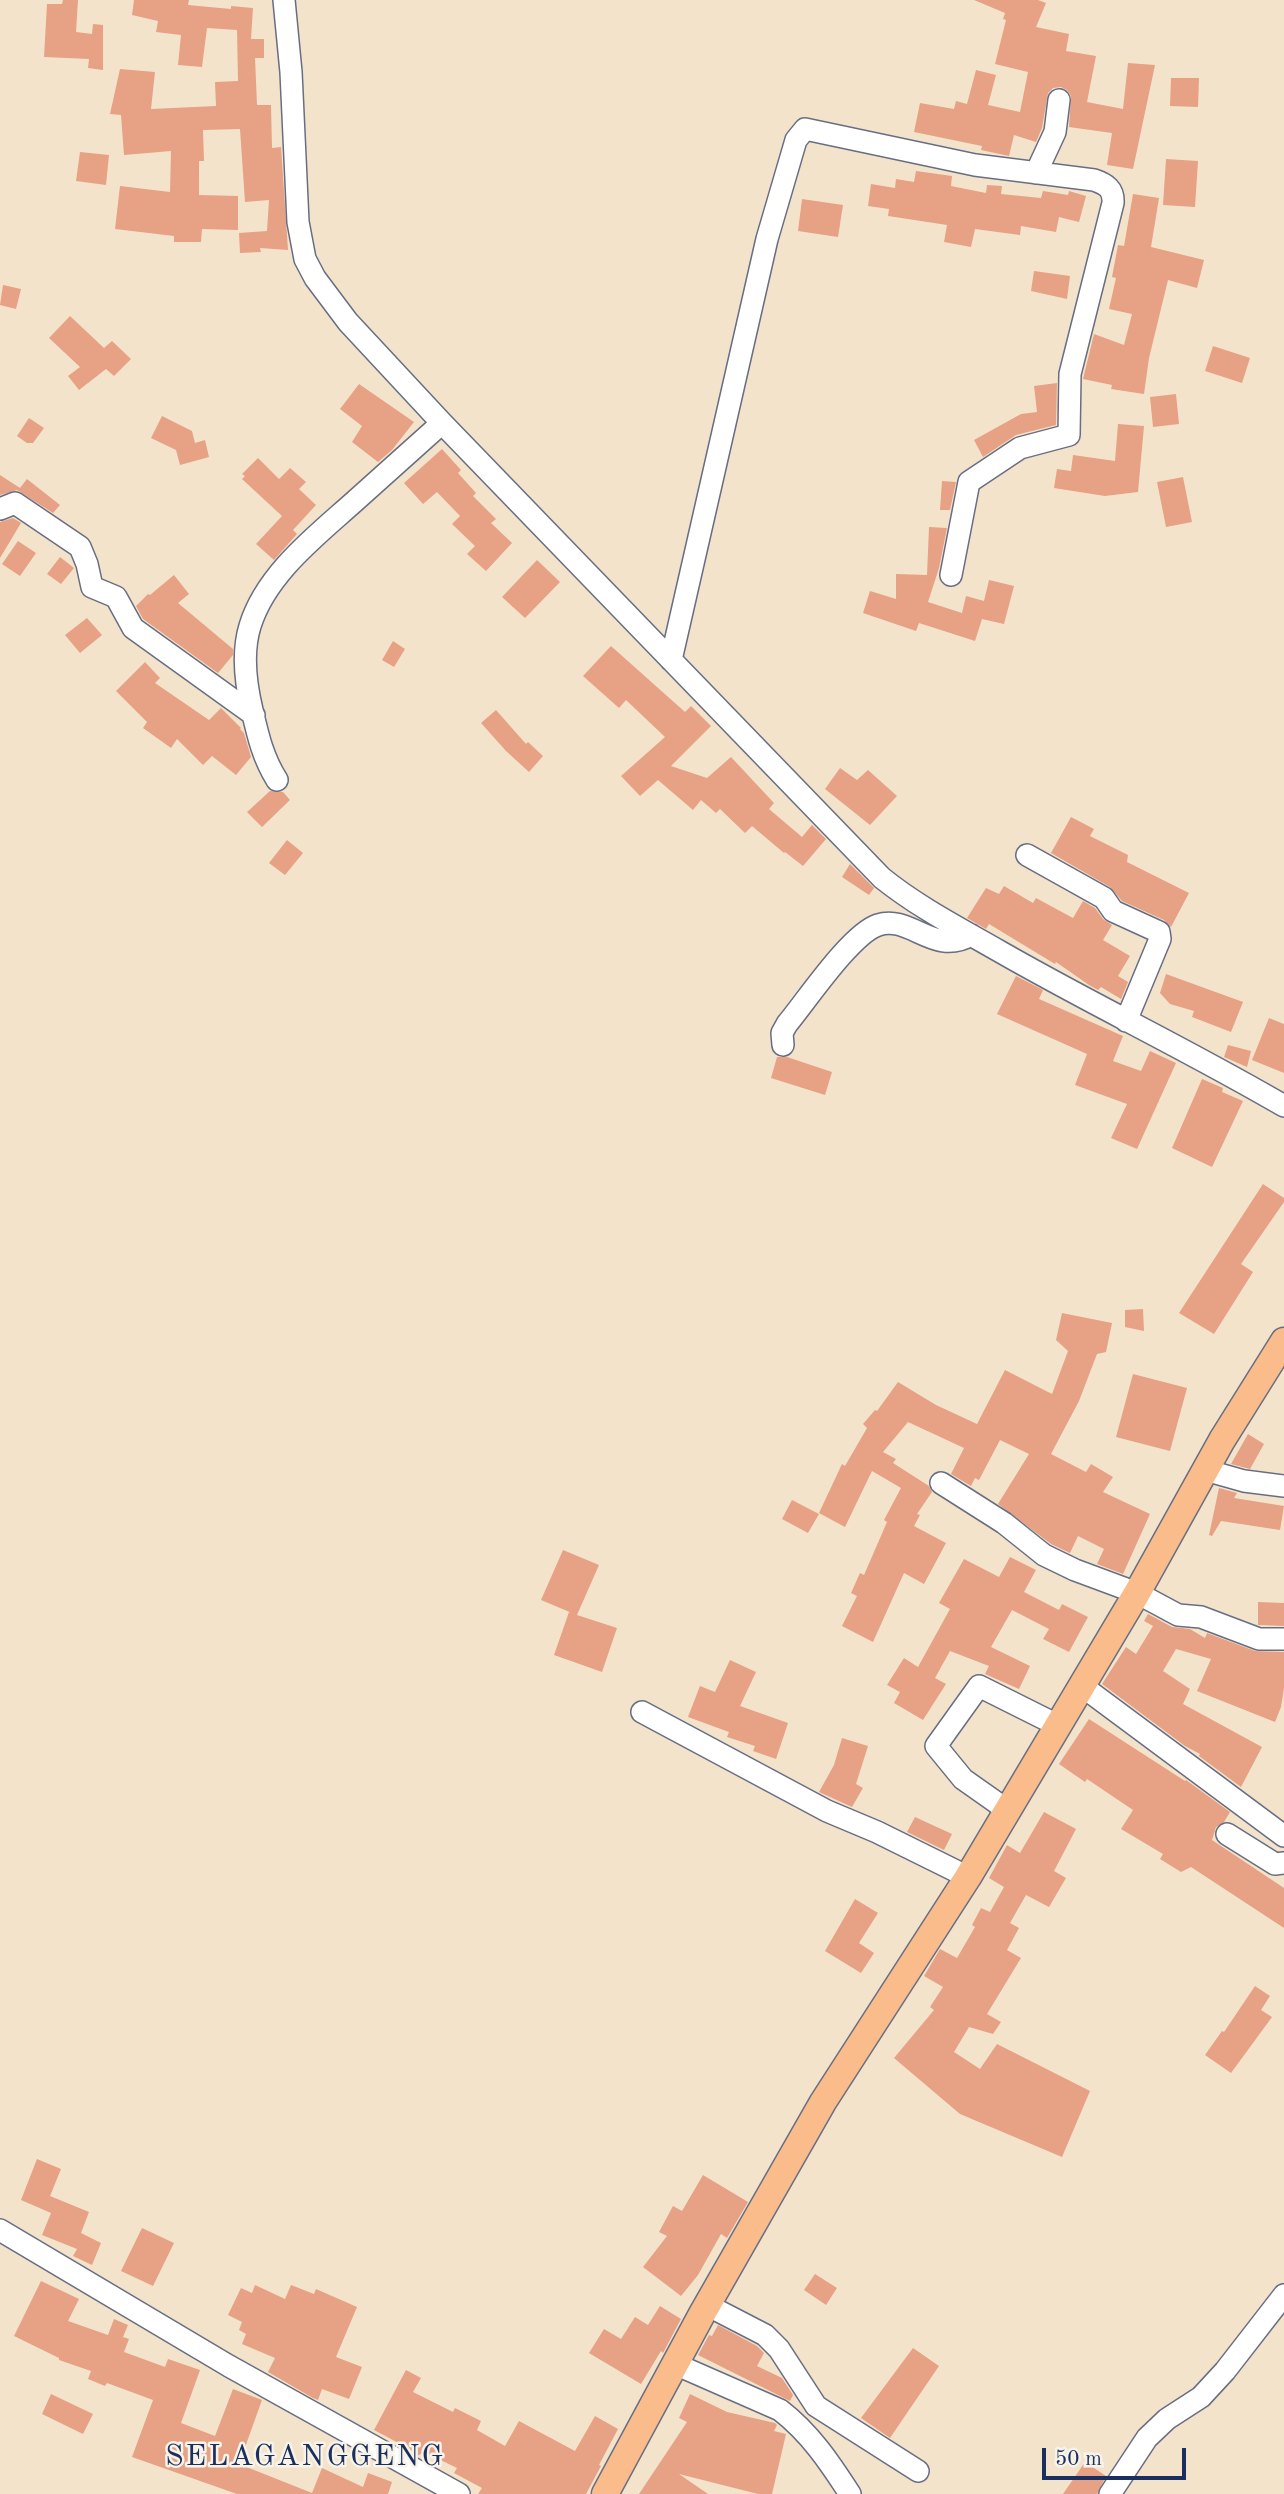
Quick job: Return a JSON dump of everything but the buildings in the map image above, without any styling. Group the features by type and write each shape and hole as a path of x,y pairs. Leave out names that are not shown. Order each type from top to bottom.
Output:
{"main road":[{"path":"605,2494 707,2305 823,2102 968,1877 1137,1593 1205,1470 1284,1341"}],"street":[{"path":"284,0 291,72 298,222 305,259 314,278 348,322 442,423 882,878 913,902 971,935 1284,1106"},
{"path":"1036,173 1055,132 1059,100"},
{"path":"671,660 767,239 799,135 808,128 975,165 1051,173 1102,182 1112,192 1114,200 1070,373 1069,435 1020,448 969,482 951,575"},
{"path":"277,780 262,752 249,697 246,649 249,627 265,592 293,559 442,423"},
{"path":"0,509 15,503 76,544 87,564 92,587 118,599 133,628 254,715"},
{"path":"1027,855 1104,898 1113,911 1159,932 1160,939 1126,1021"},
{"path":"783,1045 782,1033 786,1024 861,933 882,923 918,931 943,942 957,942 971,935"},
{"path":"1205,1470 1244,1481 1284,1486"},
{"path":"941,1483 1004,1523 1044,1555 1076,1570 1137,1593 1178,1615 1201,1617 1259,1639 1284,1639"},
{"path":"1007,1810 963,1779 936,1746 979,1686 1057,1725"},
{"path":"1082,1686 1284,1836"},
{"path":"642,1712 827,1811 877,1832 968,1877"},
{"path":"1227,1834 1275,1864 1284,1863"},
{"path":"0,2231 229,2365 459,2494"},
{"path":"1110,2494 1147,2438 1167,2419 1201,2397 1225,2371 1284,2295"},
{"path":"707,2305 765,2335 779,2349 816,2406 918,2471"},
{"path":"675,2364 780,2410 794,2420 826,2457 850,2494"}],"district":[{"name":"SELAGANGGENG","path":"305,2457"}]}
